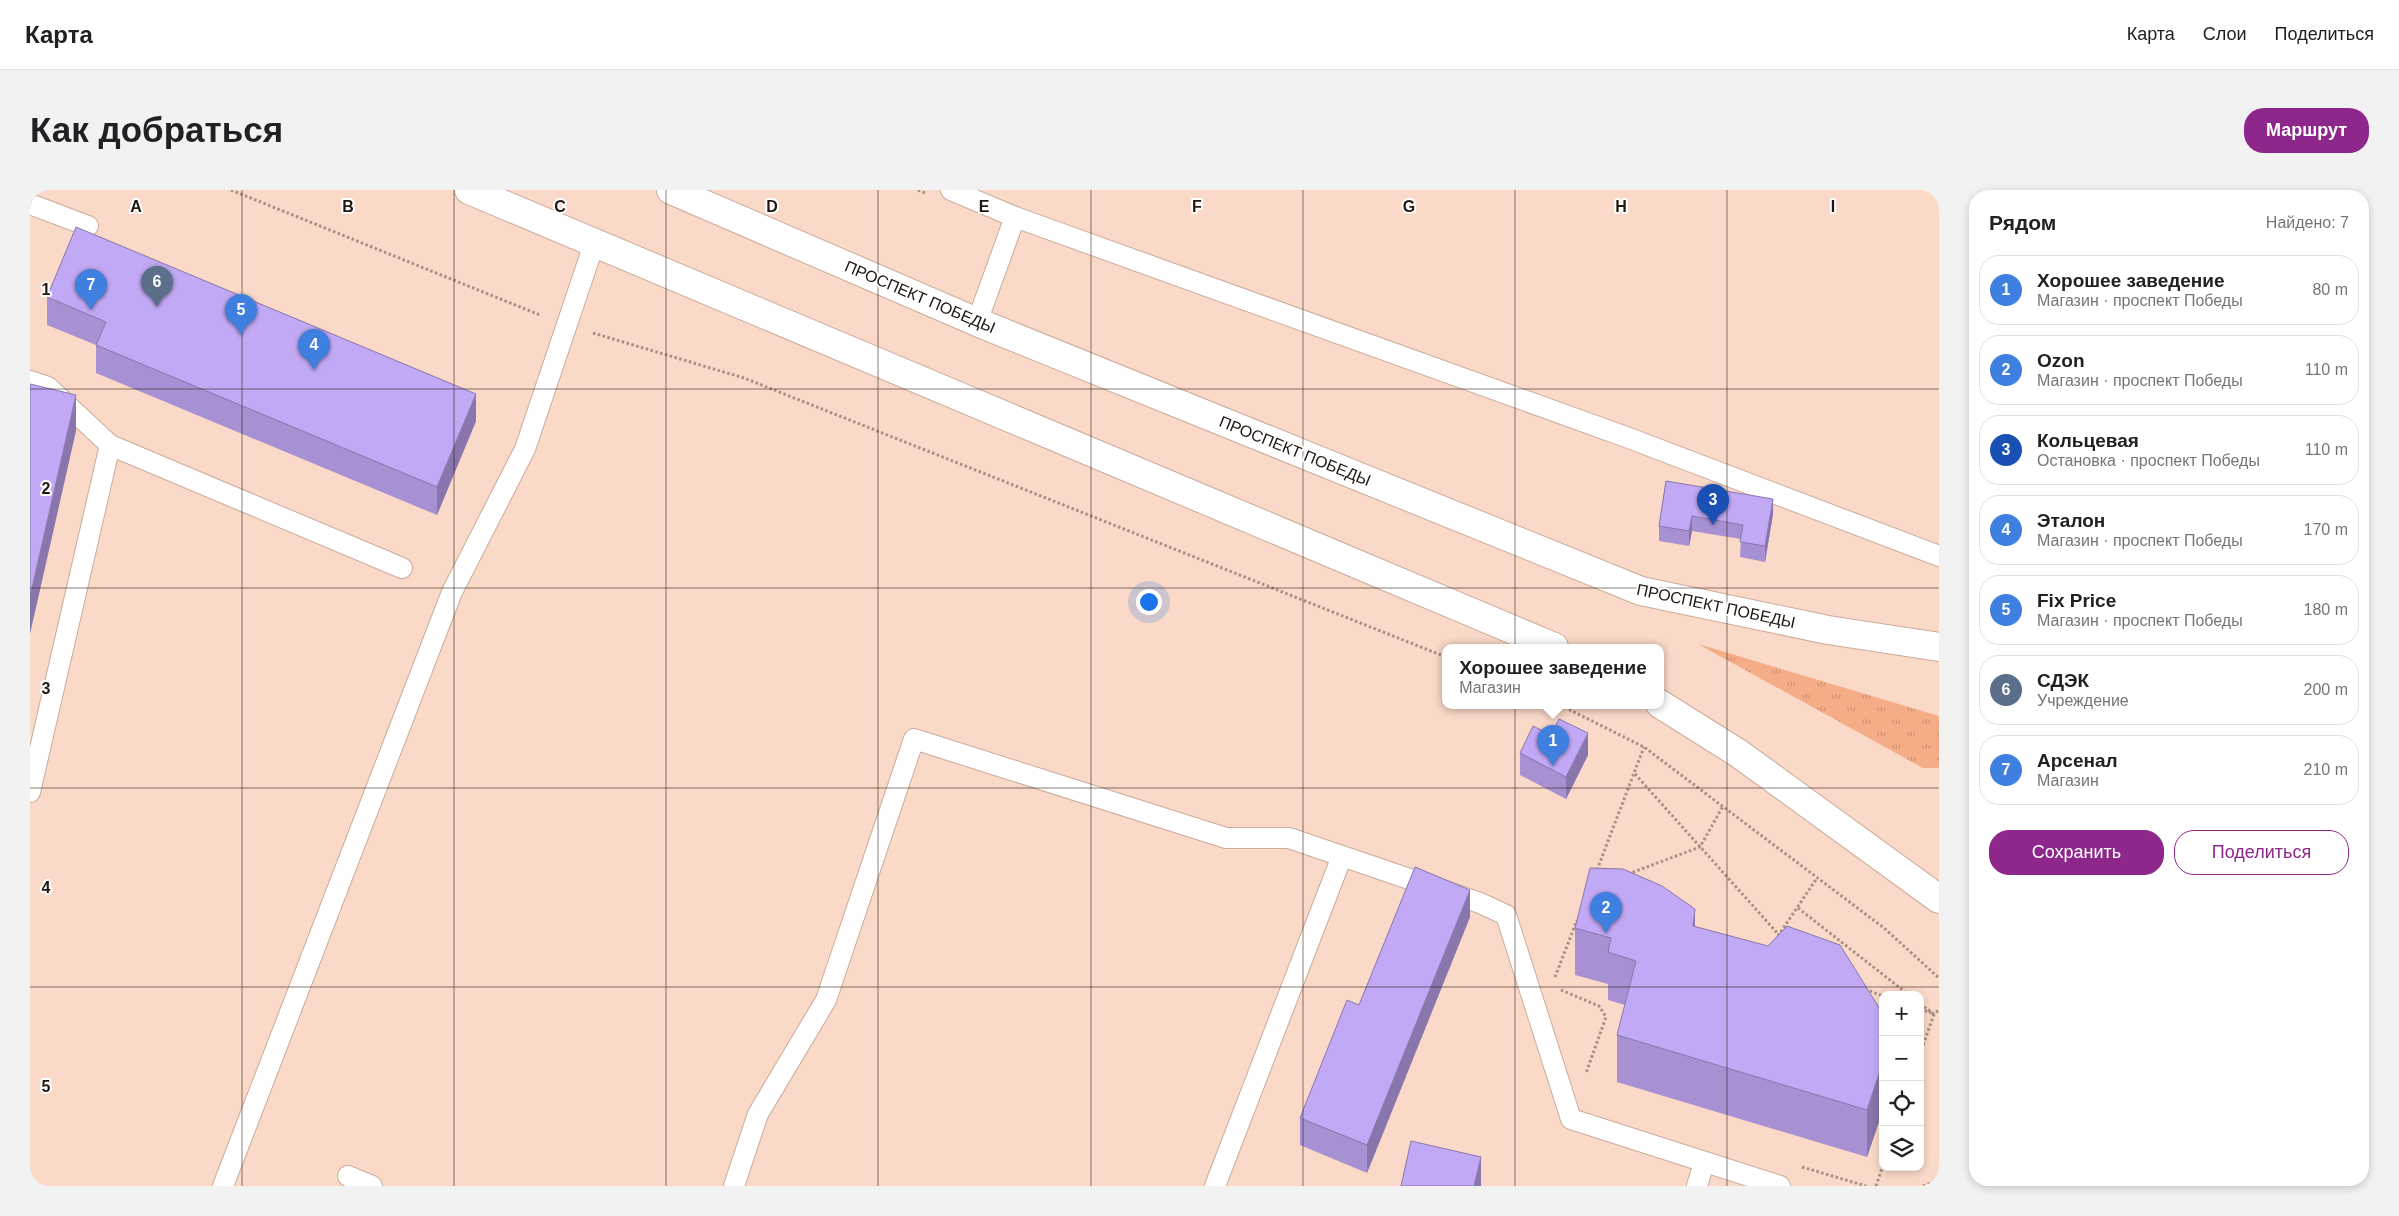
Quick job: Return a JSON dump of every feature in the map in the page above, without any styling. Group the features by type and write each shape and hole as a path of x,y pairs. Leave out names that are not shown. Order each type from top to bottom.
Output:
{"main road":[{"path":"469,190 526,202 594,244 1547,644"},
{"name":"ПРОСПЕКТ ПОБЕДЫ","path":"671,190 976,322 1641,591 1828,630 1939,647"},
{"path":"1664,707 1738,753 1939,899"}],"lane":[{"path":"951,190 1015,217 1629,438 1939,556"},
{"path":"30,204 88,226"},
{"path":"976,322 1015,217"},
{"path":"223,1186 452,592 525,449 568,326 594,244"},
{"path":"30,381 48,387 110,445 402,568"},
{"path":"30,792 110,445"},
{"path":"734,1186 758,1114 826,1000 914,738 1226,838 1289,838 1480,902 1506,915 1571,1119 1780,1186"},
{"path":"1215,1186 1342,856"},
{"path":"1698,1186 1704,1163"},
{"path":"348,1176 372,1186"}],"path":[{"path":"231,190 568,326 744,378 1442,655"},
{"path":"1568,709 1644,747 1884,928 1939,978"},
{"path":"1597,871 1644,747"},
{"path":"1635,774 1779,935"},
{"path":"1626,875 1700,847 1723,806"},
{"path":"1775,941 1817,878"},
{"path":"1798,908 1904,991"},
{"path":"1579,915 1555,978 1562,992 1599,1006 1606,1018 1585,1077"},
{"path":"1856,986 1879,995"},
{"path":"1924,1007 1934,1014"},
{"path":"1924,1043 1934,1014 1939,1010"},
{"path":"1924,1011 1934,1014"},
{"path":"1799,1166 1866,1186"},
{"path":"1876,1186 1881,1171"},
{"path":"1923,1186 1939,1180"}],"green space":[{"path":"1698,644 1939,716 1939,768 1923,768"}],"building":[{"path":"76,227 476,394 437,487 96,345 106,322 47,297"},
{"path":"30,384 76,395 30,597"},
{"path":"1666,481 1773,499 1765,546 1740,542 1743,525 1692,516 1689,531 1659,526"},
{"path":"1559,719 1588,733 1566,777 1520,753 1533,726 1551,735"},
{"path":"1415,867 1470,890 1367,1145 1300,1118 1347,1000 1359,1005"},
{"path":"1590,868 1623,869 1662,886 1695,909 1693,926 1768,946 1787,926 1840,945 1879,1008 1879,1074 1867,1110 1617,1035 1636,961 1608,952 1611,938 1575,928"},
{"path":"1411,1141 1481,1157 1474,1186 1401,1186"}],"place":[{"name":"СДЭК","path":"157,307"},
{"name":"Арсенал","path":"91,310"},
{"name":"Fix Price","path":"241,335"},
{"name":"Эталон","path":"314,370"},
{"name":"Кольцевая","path":"1713,525"},
{"name":"Хорошее заведение","path":"1553,766"},
{"name":"Ozon","path":"1606,933"}]}
